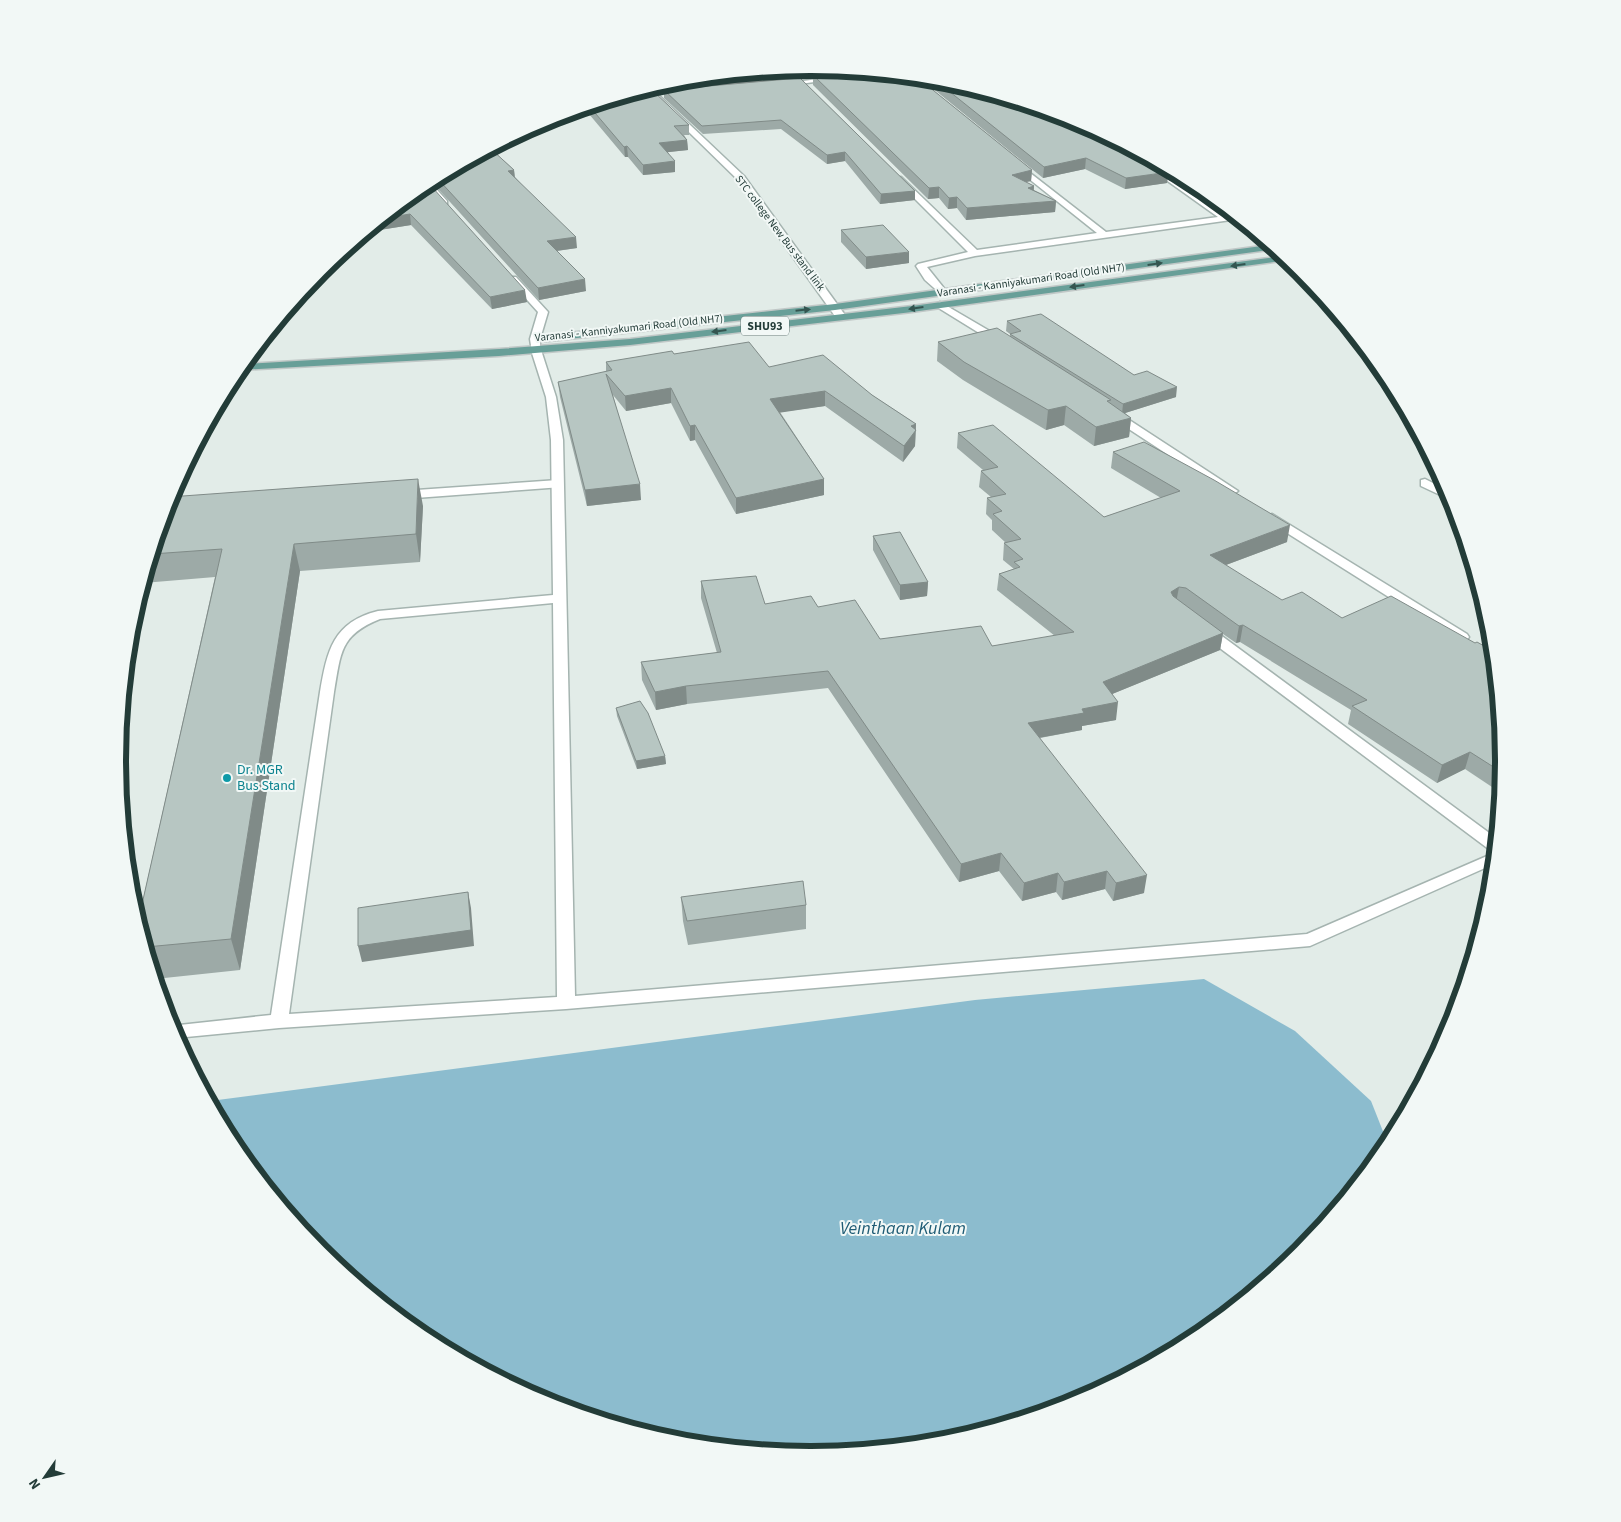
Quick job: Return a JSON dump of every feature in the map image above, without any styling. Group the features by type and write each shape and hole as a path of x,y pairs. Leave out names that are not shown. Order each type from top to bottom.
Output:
{"main road":[{"name":"Varanasi - Kanniyakumari Road (Old NH7)","path":"258,357 535,344 835,307 1264,248"},
{"name":"Varanasi - Kanniyakumari Road (Old NH7)","path":"251,366 841,317 1276,259"}],"street":[{"path":"774,85 806,86 844,78"},
{"path":"662,93 666,94"},
{"name":"STC college New Bus stand link","path":"659,94 741,178 841,317"},
{"path":"1011,160 1104,236"},
{"path":"892,171 975,253"},
{"path":"431,191 452,213"},
{"path":"942,292 928,278 921,266 975,253 1228,218"},
{"path":"504,270 543,312 535,344 552,408 557,440 566,1004"},
{"path":"940,305 1015,351"},
{"path":"1107,410 1240,497"},
{"path":"1424,483 1440,491"},
{"path":"392,496 558,484"},
{"path":"1265,513 1469,642"},
{"path":"278,1020 290,965 307,822 330,679 342,637 354,626 378,614 560,598"},
{"path":"1193,621 1490,842"},
{"path":"182,1031 278,1020 566,1004 1310,940 1487,861"}],"water":[{"name":"Veinthaan Kulam","path":"1204,979 1295,1031 1371,1101 1384,1134 1354,1178 1295,1245 1262,1276 1227,1304 1153,1354 1073,1394 988,1422 944,1433 900,1440 810,1446 721,1440 677,1433 633,1422 548,1394 468,1354 394,1304 359,1276 326,1245 267,1178 216,1100 975,1000"}],"building":[{"path":"814,76 900,82 929,87 1032,170 1012,175 1034,186 1028,188 1056,201 967,208 957,197 949,198 939,187 929,188"},
{"path":"800,78 915,191 881,194 845,152 827,155 781,120 702,126 666,92 679,89"},
{"path":"947,90 1031,113 1073,128 1161,173 1126,178 1086,158 1044,167"},
{"path":"656,94 689,125 674,126 687,140 659,143 675,161 643,165 627,146 624,147 594,112"},
{"path":"496,153 514,170 508,171 576,237 547,241 585,279 538,288 443,184"},
{"path":"434,189 525,290 490,297 410,214 397,216"},
{"path":"883,225 909,252 866,257 841,230"},
{"path":"1041,314 1134,375 1147,371 1177,387 1123,404 1010,334 1021,331 1007,321"},
{"path":"997,328 1111,400 1107,401 1131,418 1096,427 1066,406 1048,410 964,362 938,342"},
{"path":"749,342 769,367 823,355 872,395 916,424 911,426 916,430 904,446 825,391 770,399 824,479 736,498 695,425 690,426 671,388 625,396 606,374 640,484 585,490 558,382 612,370 606,362 672,351 674,354"},
{"path":"993,425 1104,517 1180,491 1113,452 1144,442 1214,480 1290,525 1210,555 1282,600 1302,592 1342,618 1391,596 1475,643 1477,642 1485,647 1494,716 1495,768 1470,752 1442,765 1352,706 1367,700 1243,625 1239,626 1186,588 1179,587 1171,592 1173,596 1223,633 1103,682 1118,702 1082,709 1084,713 1028,723 1147,875 1116,883 1107,871 1064,882 1058,873 1024,883 1001,853 961,864 828,671 686,686 655,692 641,662 721,652 701,581 756,576 765,604 811,596 818,607 855,600 880,639 981,626 992,646 1074,632 999,574 1020,567 1014,562 1023,559 1004,543 1021,539 993,514 1002,511 987,498 1006,494 981,471 998,467 958,433"},
{"name":"Dr. MGR Bus Stand","path":"418,479 416,534 294,544 231,939 152,946 142,906 222,549 158,554 179,496"},
{"path":"900,532 928,582 900,585 873,536"},
{"path":"640,701 648,713 665,756 636,761 616,708"},
{"path":"803,881 806,905 687,921 681,897"},
{"path":"468,892 471,930 358,946 358,908"}],"place":[{"name":"Dr. MGR Bus Stand","path":"227,778"}]}
